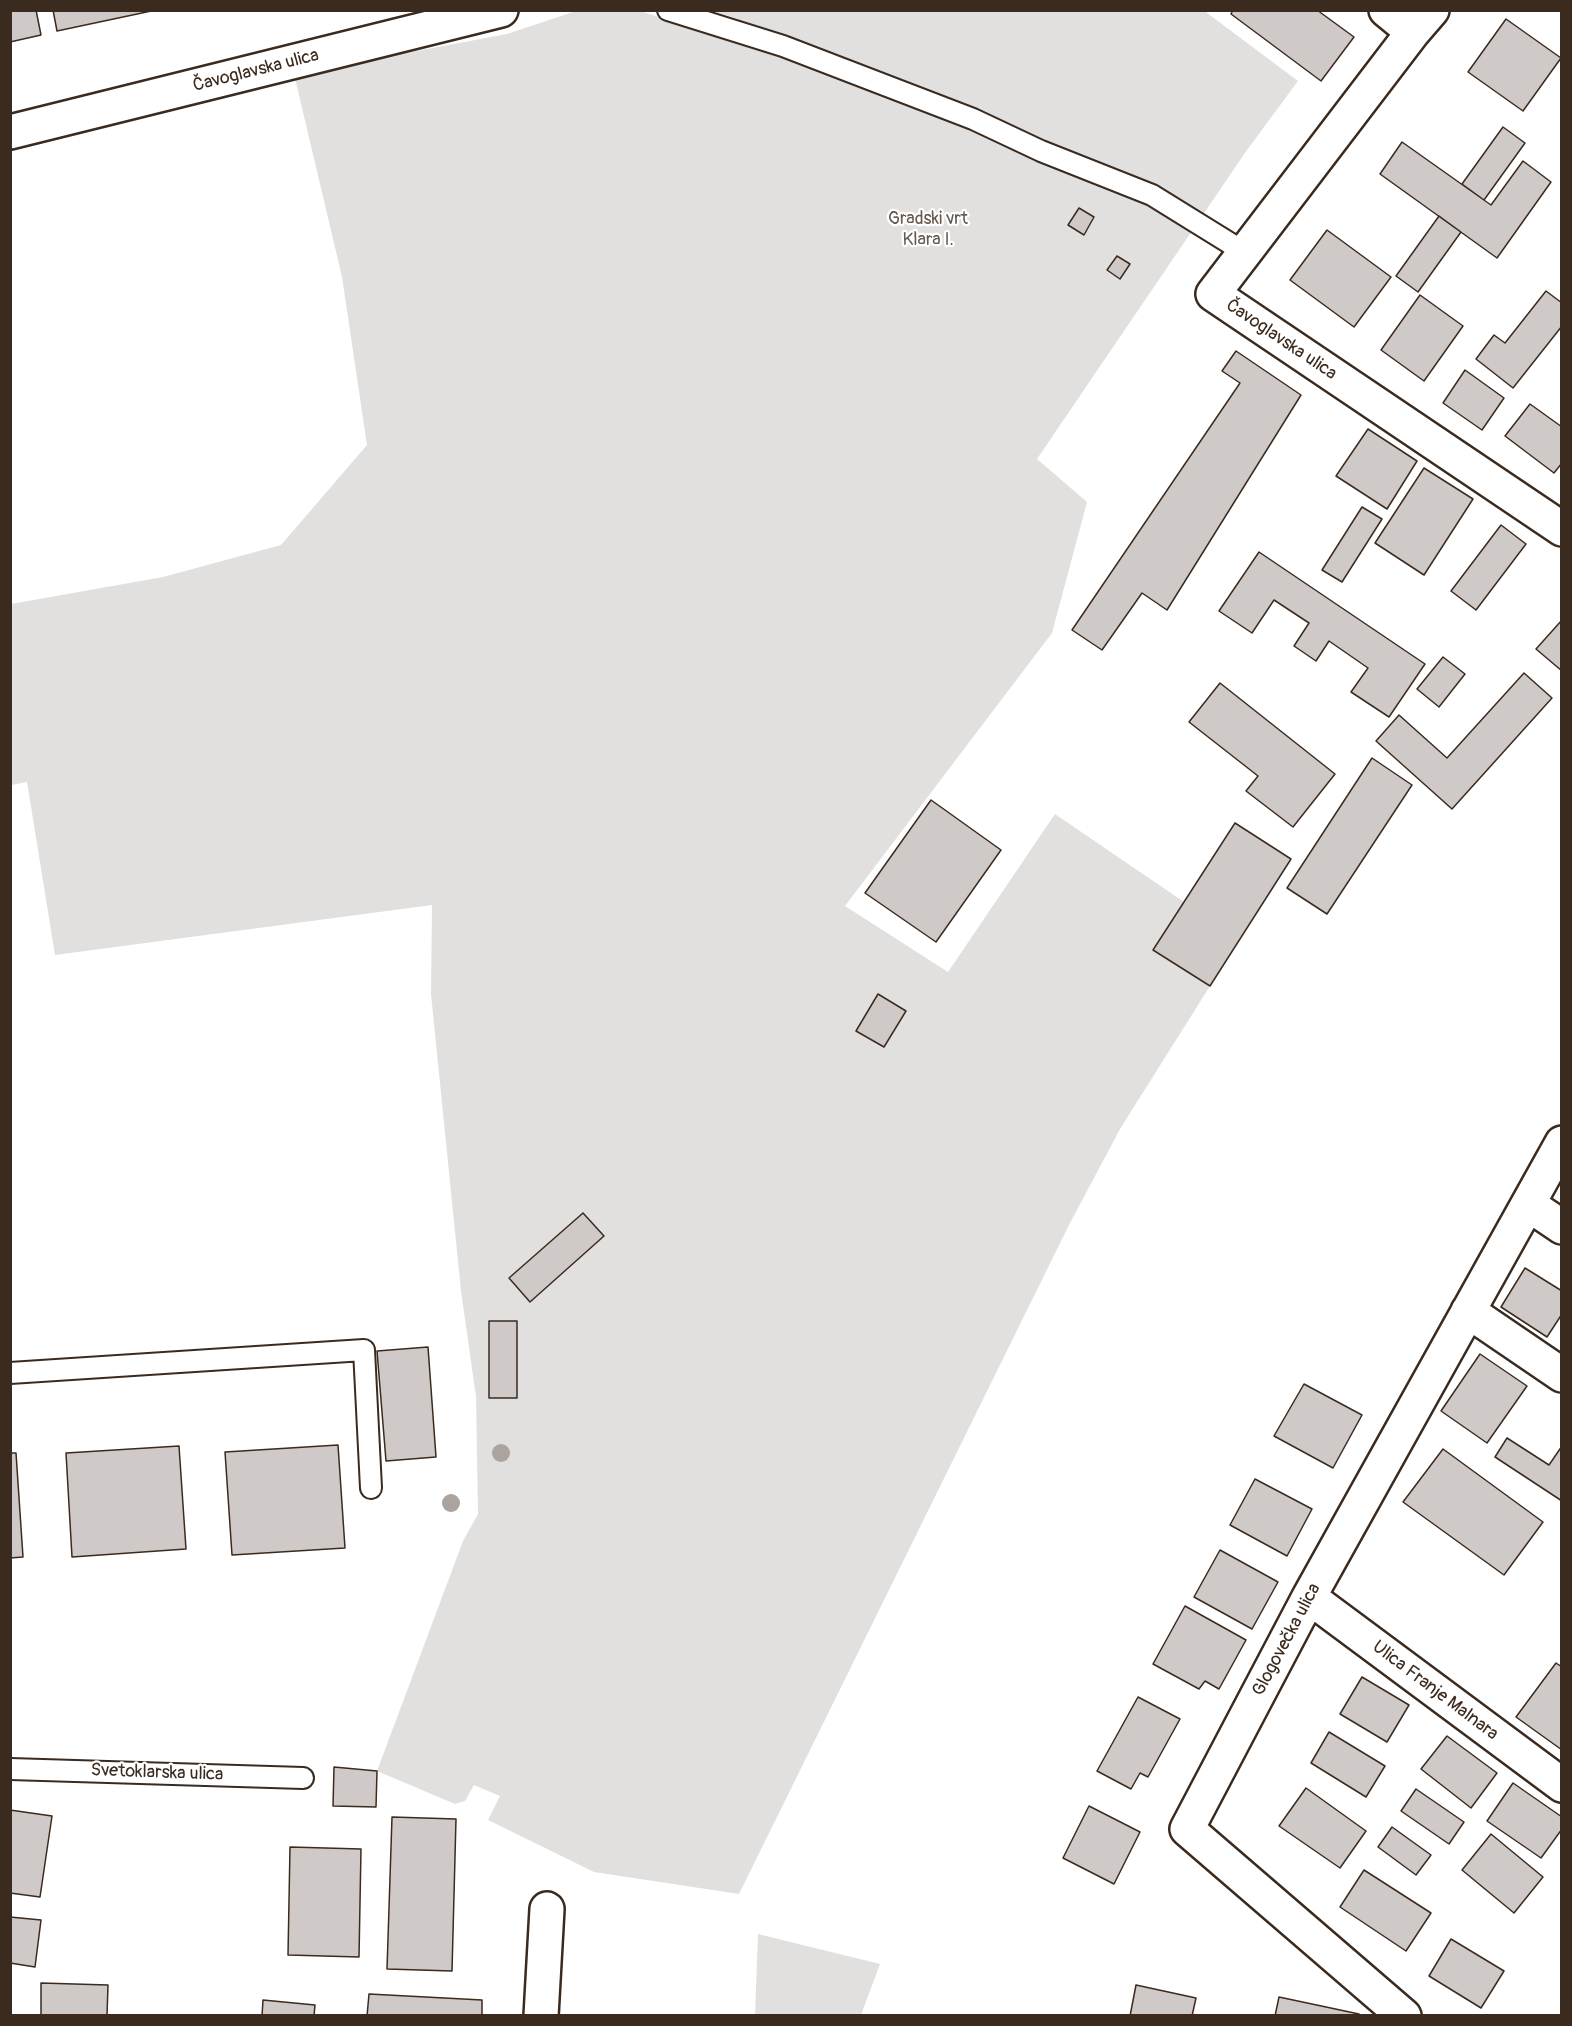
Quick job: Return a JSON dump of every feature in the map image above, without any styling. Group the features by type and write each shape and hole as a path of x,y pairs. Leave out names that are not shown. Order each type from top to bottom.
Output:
{"street":[{"name":"Čavoglavska ulica","path":"10,132 501,10"},
{"name":"Čavoglavska ulica","path":"1386,10 1422,21 1213,294 1562,529"},
{"name":"Glogovečka ulica","path":"1404,2016 1187,1829 1309,1598 1562,1143"},
{"path":"1528,1204 1562,1227"},
{"path":"1468,1311 1562,1375"},
{"name":"Ulica Franje Malnara","path":"1309,1598 1562,1785"},
{"path":"541,2016 547,1909"}],"lane":[{"path":"668,10 783,46 973,118 1051,155 1152,195 1244,252"},
{"path":"10,1373 364,1350 371,1488"},
{"name":"Svetoklarska ulica","path":"10,1769 303,1778"}],"green space":[{"name":"Gradski vrt Klara I.","path":"1203,10 1298,81 1247,150 1037,459 1087,502 1052,633 845,906 948,972 1055,814 1184,902 1153,950 1210,986 1120,1129 1069,1225 739,1894 594,1872 488,1820 500,1796 474,1785 465,1801 455,1804 377,1771 463,1541 478,1514 476,1397 461,1291 431,994 432,905 55,955 27,782 11,785 11,604 163,577 281,545 367,445 342,277 294,74 507,34 576,11 640,11 732,40 738,19 712,11"},
{"path":"758,1934 880,1964 861,2015 755,2015"}],"building":[{"path":"10,10 36,10 41,35 10,42"},
{"path":"53,10 156,10 57,31"},
{"path":"1233,10 1317,10 1354,37 1321,81 1231,14"},
{"path":"1506,19 1561,58 1523,111 1468,72"},
{"path":"1503,127 1525,143 1484,200 1462,184"},
{"path":"1402,142 1491,205 1523,161 1551,182 1497,258 1380,174"},
{"path":"1079,208 1094,217 1084,235 1068,225"},
{"path":"1439,216 1461,232 1418,292 1396,276"},
{"path":"1327,230 1391,277 1354,327 1290,280"},
{"path":"1117,256 1130,264 1120,279 1107,270"},
{"path":"1546,291 1562,303 1562,326 1513,388 1476,359 1494,335 1505,343"},
{"path":"1420,295 1463,326 1424,381 1381,350"},
{"path":"1236,351 1301,395 1167,610 1142,593 1102,650 1072,630 1240,383 1222,371"},
{"path":"1465,370 1504,398 1482,430 1443,403"},
{"path":"1530,404 1562,427 1562,463 1554,473 1505,436"},
{"path":"1368,429 1417,461 1387,509 1336,476"},
{"path":"1424,468 1473,499 1424,575 1375,543"},
{"path":"1362,507 1382,519 1342,582 1322,570"},
{"path":"1501,525 1526,544 1476,610 1451,591"},
{"path":"1259,552 1425,664 1389,717 1351,692 1368,668 1329,641 1316,661 1294,646 1309,623 1274,600 1252,633 1219,611"},
{"path":"1562,620 1562,671 1536,649"},
{"path":"1443,657 1465,674 1439,707 1417,689"},
{"path":"1524,673 1552,698 1452,809 1376,741 1399,715 1447,758"},
{"path":"1220,683 1335,774 1293,827 1246,791 1258,776 1189,722"},
{"path":"1372,758 1412,785 1327,914 1287,888"},
{"path":"931,800 1001,850 936,942 865,893"},
{"path":"1235,823 1291,859 1210,986 1153,950"},
{"path":"878,994 906,1011 884,1047 856,1031"},
{"path":"583,1213 604,1236 530,1302 509,1278"},
{"path":"1525,1268 1562,1291 1562,1314 1547,1337 1501,1307"},
{"path":"489,1321 517,1321 517,1398 489,1398"},
{"path":"428,1347 436,1457 386,1461 377,1351"},
{"path":"1480,1354 1527,1386 1487,1443 1441,1411"},
{"path":"1304,1384 1362,1415 1333,1468 1274,1436"},
{"path":"1507,1438 1549,1465 1562,1446 1562,1501 1495,1457"},
{"path":"338,1445 345,1548 232,1555 225,1452"},
{"path":"179,1446 186,1549 72,1557 66,1453"},
{"path":"1443,1449 1543,1522 1504,1575 1403,1502"},
{"path":"10,1453 16,1453 23,1557 10,1558"},
{"path":"1255,1479 1312,1509 1287,1556 1230,1525"},
{"path":"1220,1550 1278,1582 1252,1629 1194,1597"},
{"path":"1185,1606 1246,1640 1219,1689 1205,1681 1199,1689 1153,1664"},
{"path":"1556,1663 1562,1667 1562,1750 1516,1717"},
{"path":"1362,1677 1409,1705 1387,1742 1340,1714"},
{"path":"1138,1697 1180,1719 1148,1777 1140,1773 1131,1789 1097,1771"},
{"path":"1329,1732 1385,1766 1366,1797 1311,1763"},
{"path":"1447,1736 1497,1773 1471,1808 1421,1769"},
{"path":"334,1767 377,1771 376,1807 333,1806"},
{"path":"1513,1783 1562,1817 1562,1829 1541,1858 1487,1821"},
{"path":"1306,1788 1366,1831 1340,1868 1279,1826"},
{"path":"1416,1789 1464,1822 1449,1844 1401,1811"},
{"path":"1089,1806 1140,1832 1114,1884 1063,1858"},
{"path":"10,1810 52,1816 40,1897 10,1893"},
{"path":"392,1817 456,1819 452,1971 387,1969"},
{"path":"1392,1827 1431,1855 1416,1875 1378,1847"},
{"path":"1491,1834 1543,1877 1514,1913 1462,1870"},
{"path":"290,1847 361,1849 359,1957 288,1955"},
{"path":"1364,1870 1431,1913 1406,1951 1340,1907"},
{"path":"10,1917 41,1920 35,1967 10,1963"},
{"path":"1451,1939 1504,1971 1481,2008 1429,1976"},
{"path":"41,1983 108,1985 107,2016 41,2016"},
{"path":"1136,1985 1196,1998 1192,2016 1130,2016"},
{"path":"369,1994 482,2000 482,2016 367,2016"},
{"path":"1279,1997 1359,2014 1359,2016 1275,2016"},
{"path":"263,2000 315,2005 314,2016 262,2016"}]}
